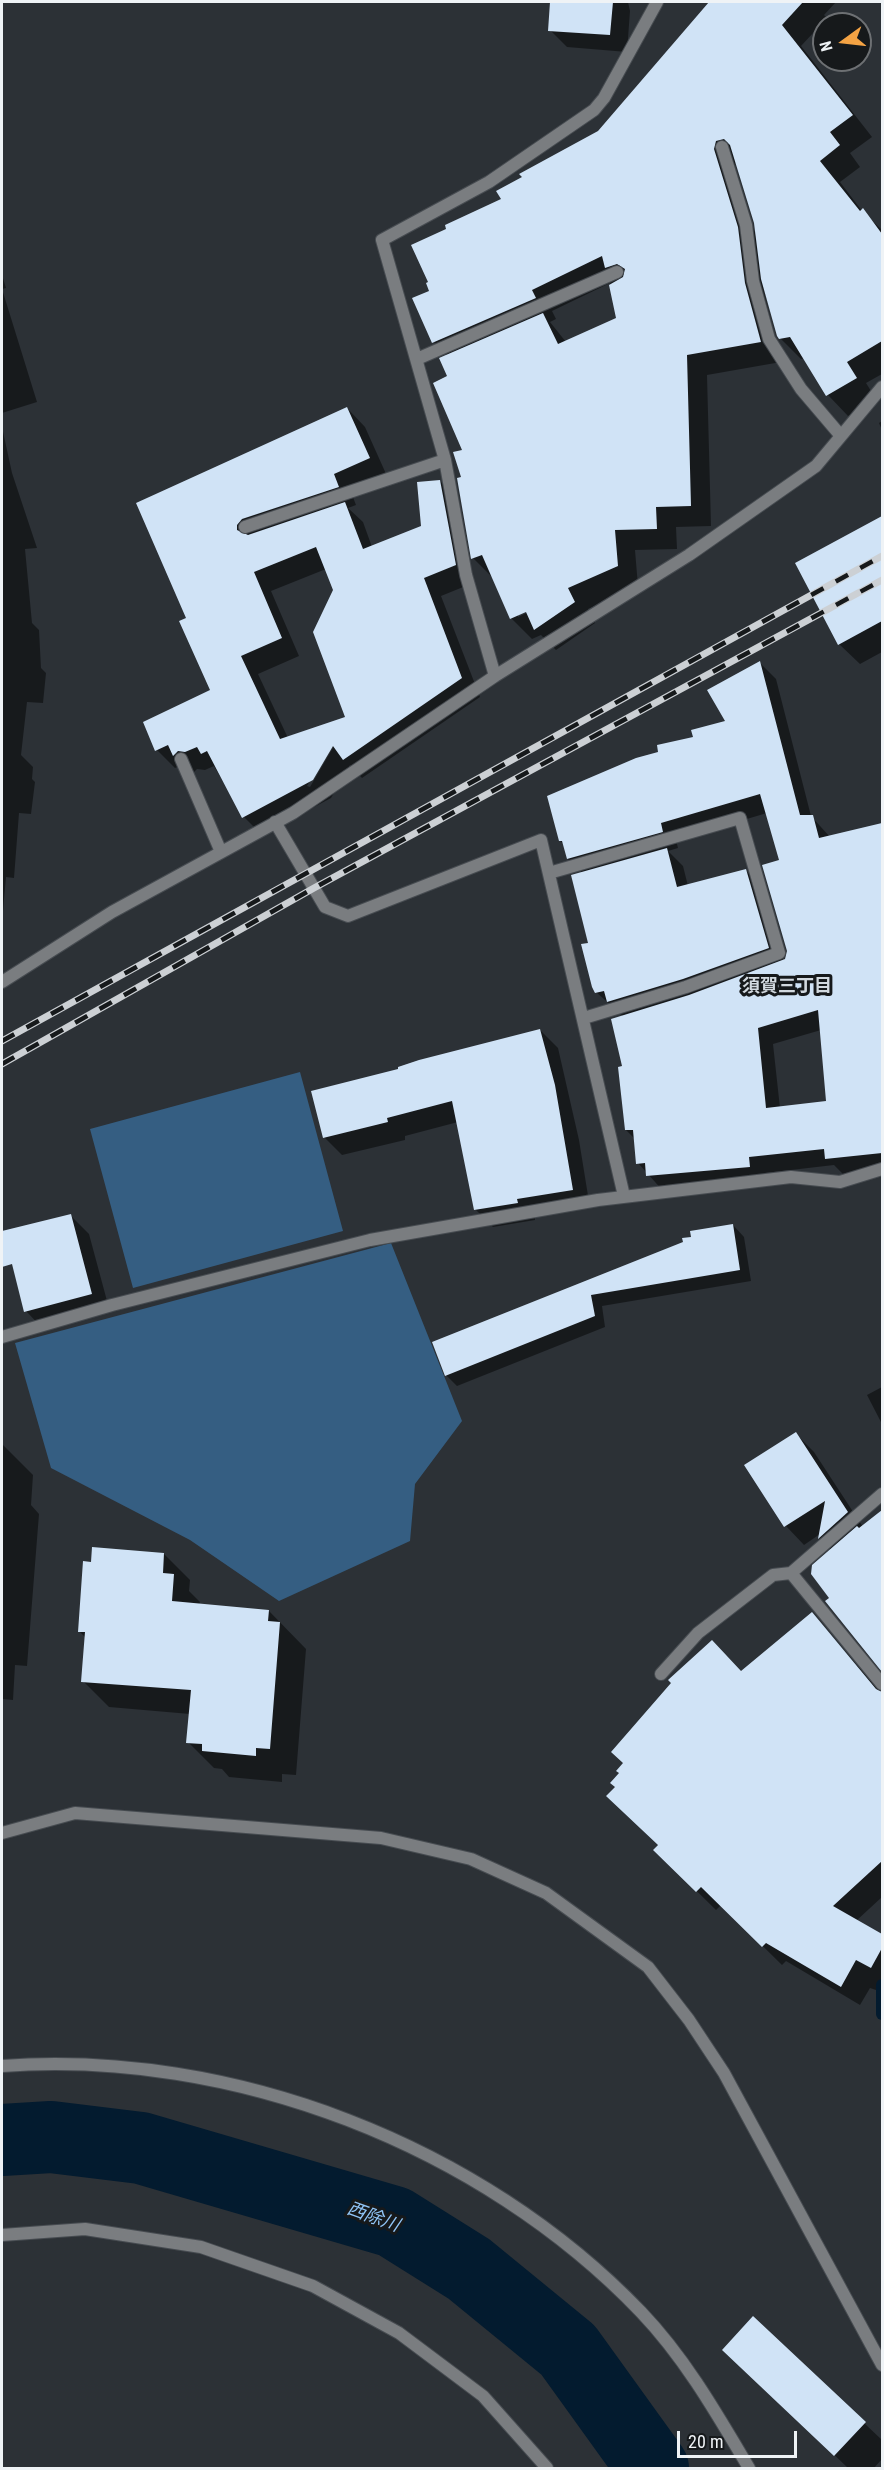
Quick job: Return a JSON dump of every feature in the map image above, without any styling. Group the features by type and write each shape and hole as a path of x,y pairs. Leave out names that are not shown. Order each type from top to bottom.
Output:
{"street":[{"path":"495,676 466,575 445,460 382,240 489,182 594,110 604,98 657,2"},
{"path":"722,147 746,225 753,281 769,339 801,389 841,436"},
{"path":"417,359 617,272"},
{"path":"2,982 112,912 275,822 495,676 689,555 816,466 882,387"},
{"path":"245,527 445,460"},
{"path":"181,759 221,852"},
{"path":"549,873 740,818 779,953 686,987 584,1018"},
{"path":"275,822 325,907 348,916 541,840 624,1196"},
{"path":"2,1337 112,1305 370,1240 624,1196 791,1177 840,1182 882,1169"},
{"path":"660,1674 707,1626 773,1575 791,1573 882,1494"},
{"path":"791,1573 882,1684"},
{"path":"2,1833 75,1813 381,1838 471,1859 546,1893 648,1967 689,2020 723,2073 882,2365"},
{"path":"2,2066 39,2063 103,2066 177,2073 250,2088 333,2115 442,2161 485,2185 581,2258 641,2312 683,2363 749,2469"},
{"path":"2,2235 85,2229 201,2247 313,2286 399,2333 483,2396 547,2469"}],"shaded area":[{"path":"300,1072 343,1231 133,1288 90,1129"},
{"path":"391,1243 462,1421 415,1484 410,1541 279,1601 190,1540 51,1468 15,1343"}],"building":[{"path":"550,2 613,2 610,35 548,31"},
{"path":"709,2 803,2 782,25 812,63 812,72 819,72 853,115 830,132 840,145 820,161 860,211 863,208 882,234 882,341 847,362 857,378 826,396 790,337 779,339 777,336 761,279 754,223 730,145 724,139 716,141 714,149 738,227 745,283 761,342 687,355 691,506 656,507 657,529 615,530 618,566 568,588 575,602 534,630 526,612 510,619 482,555 471,559 457,478 461,477 453,452 462,450 433,383 447,376 439,358 543,313 558,344 616,318 609,285 623,277 625,269 617,264 605,268 602,256 532,290 536,298 432,343 412,298 429,291 426,283 428,282 411,245 446,229 445,225 501,199 496,191 522,177 519,174 598,131"},
{"path":"347,407 370,458 334,474 339,487 242,519 237,525 237,530 248,535 345,502 363,549 421,526 417,482 440,480 456,565 424,578 462,678 343,760 333,746 313,780 242,818 207,751 201,754 197,747 185,752 178,751 173,756 168,745 155,751 143,722 210,690 179,621 186,618 136,503","holes":["316,547 333,590 313,632 345,717 280,739 241,656 282,638 254,572"]},
{"path":"882,516 882,621 838,645 795,563"},
{"path":"760,661 800,815 813,815 819,838 882,823 882,1153 825,1159 824,1149 749,1157 750,1167 646,1176 645,1163 636,1164 633,1130 625,1130 618,1067 622,1066 611,1019 689,995 785,959 787,951 762,865 779,860 760,794 661,823 663,832 567,859 562,841 559,841 547,796 636,758 658,752 657,745 693,737 691,730 725,721 707,690","holes":["818,1010 826,1101 766,1108 758,1028"]},
{"path":"667,848 677,887 746,869 769,948 683,979 607,1002 604,991 595,993 592,987 581,944 588,943 571,875"},
{"path":"540,1029 555,1085 573,1190 517,1199 518,1203 474,1210 452,1101 387,1118 388,1122 323,1138 311,1091"},
{"path":"71,1214 92,1294 24,1312 12,1264 2,1267 2,1231"},
{"path":"733,1224 740,1270 591,1295 595,1316 445,1376 432,1342 683,1242 682,1238 691,1237 690,1231"},
{"path":"796,1432 848,1512 818,1539 825,1501 784,1527 744,1465"},
{"path":"882,1510 882,1672 825,1601 829,1598 811,1574 812,1565 857,1526 859,1528"},
{"path":"92,1547 164,1553 163,1573 174,1574 172,1601 269,1610 268,1621 280,1622 270,1749 256,1748 256,1756 202,1751 202,1744 186,1743 191,1690 81,1682 85,1632 78,1632 83,1561 91,1562"},
{"path":"812,1612 876,1689 882,1692 882,1861 833,1906 882,1934 882,1948 871,1968 856,1960 841,1987 766,1943 762,1947 701,1887 696,1892 653,1850 658,1845 606,1796 615,1787 610,1783 619,1773 616,1771 623,1763 611,1752 671,1683 668,1680 712,1640 741,1671"},
{"path":"753,2316 866,2422 834,2456 722,2350"}],"waterway":[{"path":"882,1985 882,2014"},
{"name":"西除川","path":"2,2140 51,2137 141,2148 394,2222 469,2269 568,2350 653,2468"}],"railway":[{"path":"2,1041 882,556"},
{"path":"2,1064 314,888 882,580"}],"district":[{"name":"須賀三丁目","path":"787,987"}]}
